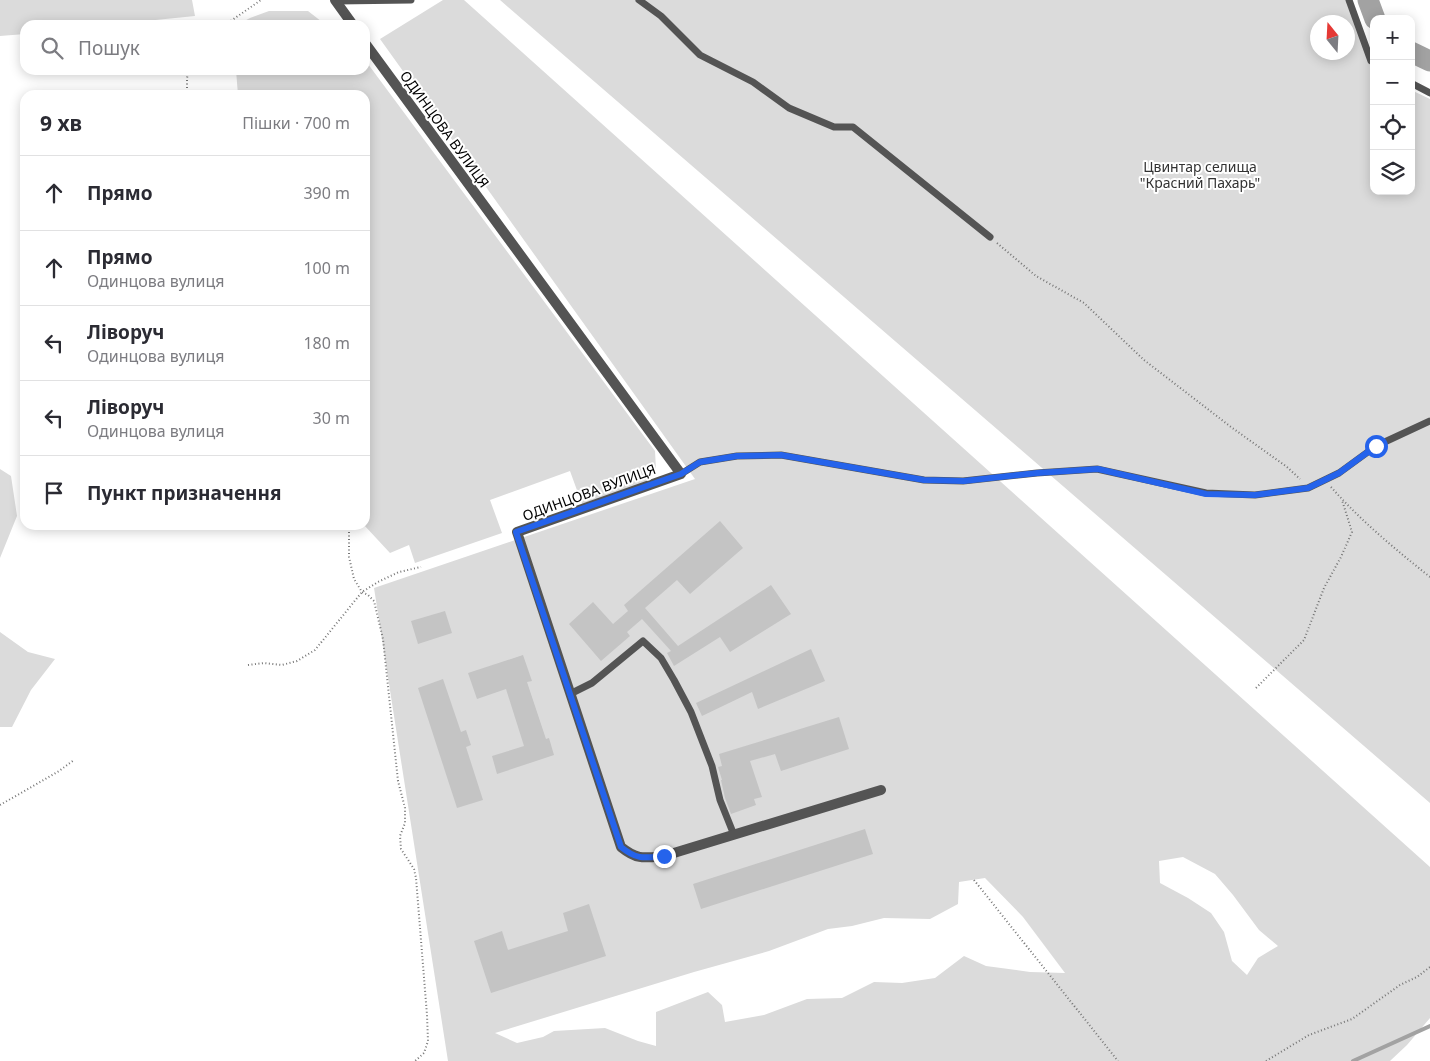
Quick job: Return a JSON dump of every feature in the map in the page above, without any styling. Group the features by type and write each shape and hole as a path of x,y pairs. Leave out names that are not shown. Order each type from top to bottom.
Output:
{"street":[{"path":"336,0 349,20"},
{"name":"ОДИНЦОВА ВУЛИЦЯ","path":"370,50 681,474 516,532 621,847 631,855 646,858 664,856 881,790"}],"lane":[{"path":"336,0 411,0"},
{"path":"639,0 661,16 700,55 753,82 789,108 834,127 853,127 990,237"},
{"path":"1349,0 1371,60"},
{"path":"1415,85 1430,93"},
{"path":"681,474 700,462 737,456 781,455 924,480 964,481 1098,469 1206,494 1255,495 1308,488 1339,473 1376,446 1430,421"},
{"path":"570,694 592,683 643,640 661,658 691,712 712,766 720,800 734,835"}],"path":[{"path":"232,20 261,0"},
{"path":"187,90 188,75"},
{"path":"990,237 1036,276 1084,303 1144,360 1231,427 1287,467 1308,488"},
{"path":"1324,480 1387,543 1430,577"},
{"path":"1256,688 1304,640 1324,588 1352,532 1342,500"},
{"path":"349,530 349,557 354,579 362,592 374,601 383,639 398,781 405,808 405,822 400,836 401,849 414,869 416,878 428,1015 428,1041 424,1053 415,1061"},
{"path":"248,665 264,663 282,665 297,661 315,650 362,592 399,572 421,567"},
{"path":"0,804 59,772 74,760"},
{"path":"974,880 1118,1061"},
{"path":"1266,1061 1309,1035 1352,1019 1400,985 1417,977 1430,967"}],"green space":[{"path":"0,0 192,0 195,16 155,20 20,20 20,34 0,36"},
{"path":"443,0 464,0 1430,867 1430,1018 1407,1045 1390,1061 448,1061 374,588 695,479 380,39","holes":["1183,857 1215,874 1259,930 1278,946 1258,958 1247,975 1232,961 1224,932 1211,913 1160,883 1159,861","985,878 1023,917 1065,973 1030,972 986,966 964,956 935,978 902,983 874,982 842,998 807,999 764,1015 725,1022 722,1005 708,992 656,1012 656,1046 605,1028 554,1031 543,1037 517,1043 495,1033 769,951 828,929 852,926 884,918 930,919 958,904 959,882"]},
{"name":"Цвинтар селища \"Красний Пахарь\"","path":"500,0 1346,0 1352,15 1310,15 1310,60 1355,60 1355,21 1370,54 1370,195 1415,195 1415,92 1430,99 1430,803"},
{"path":"269,11 308,11 320,20 246,20"},
{"path":"370,67 655,451 656,469 646,482 582,504 570,471 490,500 502,533 415,563 409,545 390,553 369,530 370,90 238,90 236,75 370,75"},
{"path":"0,469 11,476 17,516 0,558"},
{"path":"0,632 28,652 55,659 31,690 12,727 0,727"}],"building":[{"path":"720,521 743,548 690,594 677,580 645,608 678,646 771,585 791,614 730,652 720,637 674,666 667,653 671,651 642,619 627,632 630,636 601,661 569,624 593,602 613,624 628,611 624,605"},
{"path":"445,611 452,633 418,644 411,621"},
{"path":"811,649 825,681 758,709 752,692 702,716 696,703"},
{"path":"523,655 532,681 527,682 546,739 549,738 554,755 497,774 492,756 524,746 506,689 477,699 468,673"},
{"path":"443,679 461,732 466,730 471,745 466,747 483,800 457,808 418,688"},
{"path":"839,717 849,749 781,771 775,754 750,761 762,797 754,799 756,805 731,814 725,798 718,767 722,766 719,754"},
{"path":"865,829 873,854 701,909 693,884"},
{"path":"589,904 606,956 491,993 474,941 502,931 508,950 568,931 563,913"}],"waterway":[{"path":"1368,0 1374,15"},
{"path":"1415,54 1430,61"},
{"path":"1353,1061 1430,1026"}],"route":[{"path":"664,856 646,858 631,855 621,847 516,532 681,474 700,462 737,456 781,455 924,480 964,481 1098,469 1206,494 1255,495 1308,488 1339,473 1376,446"}]}
